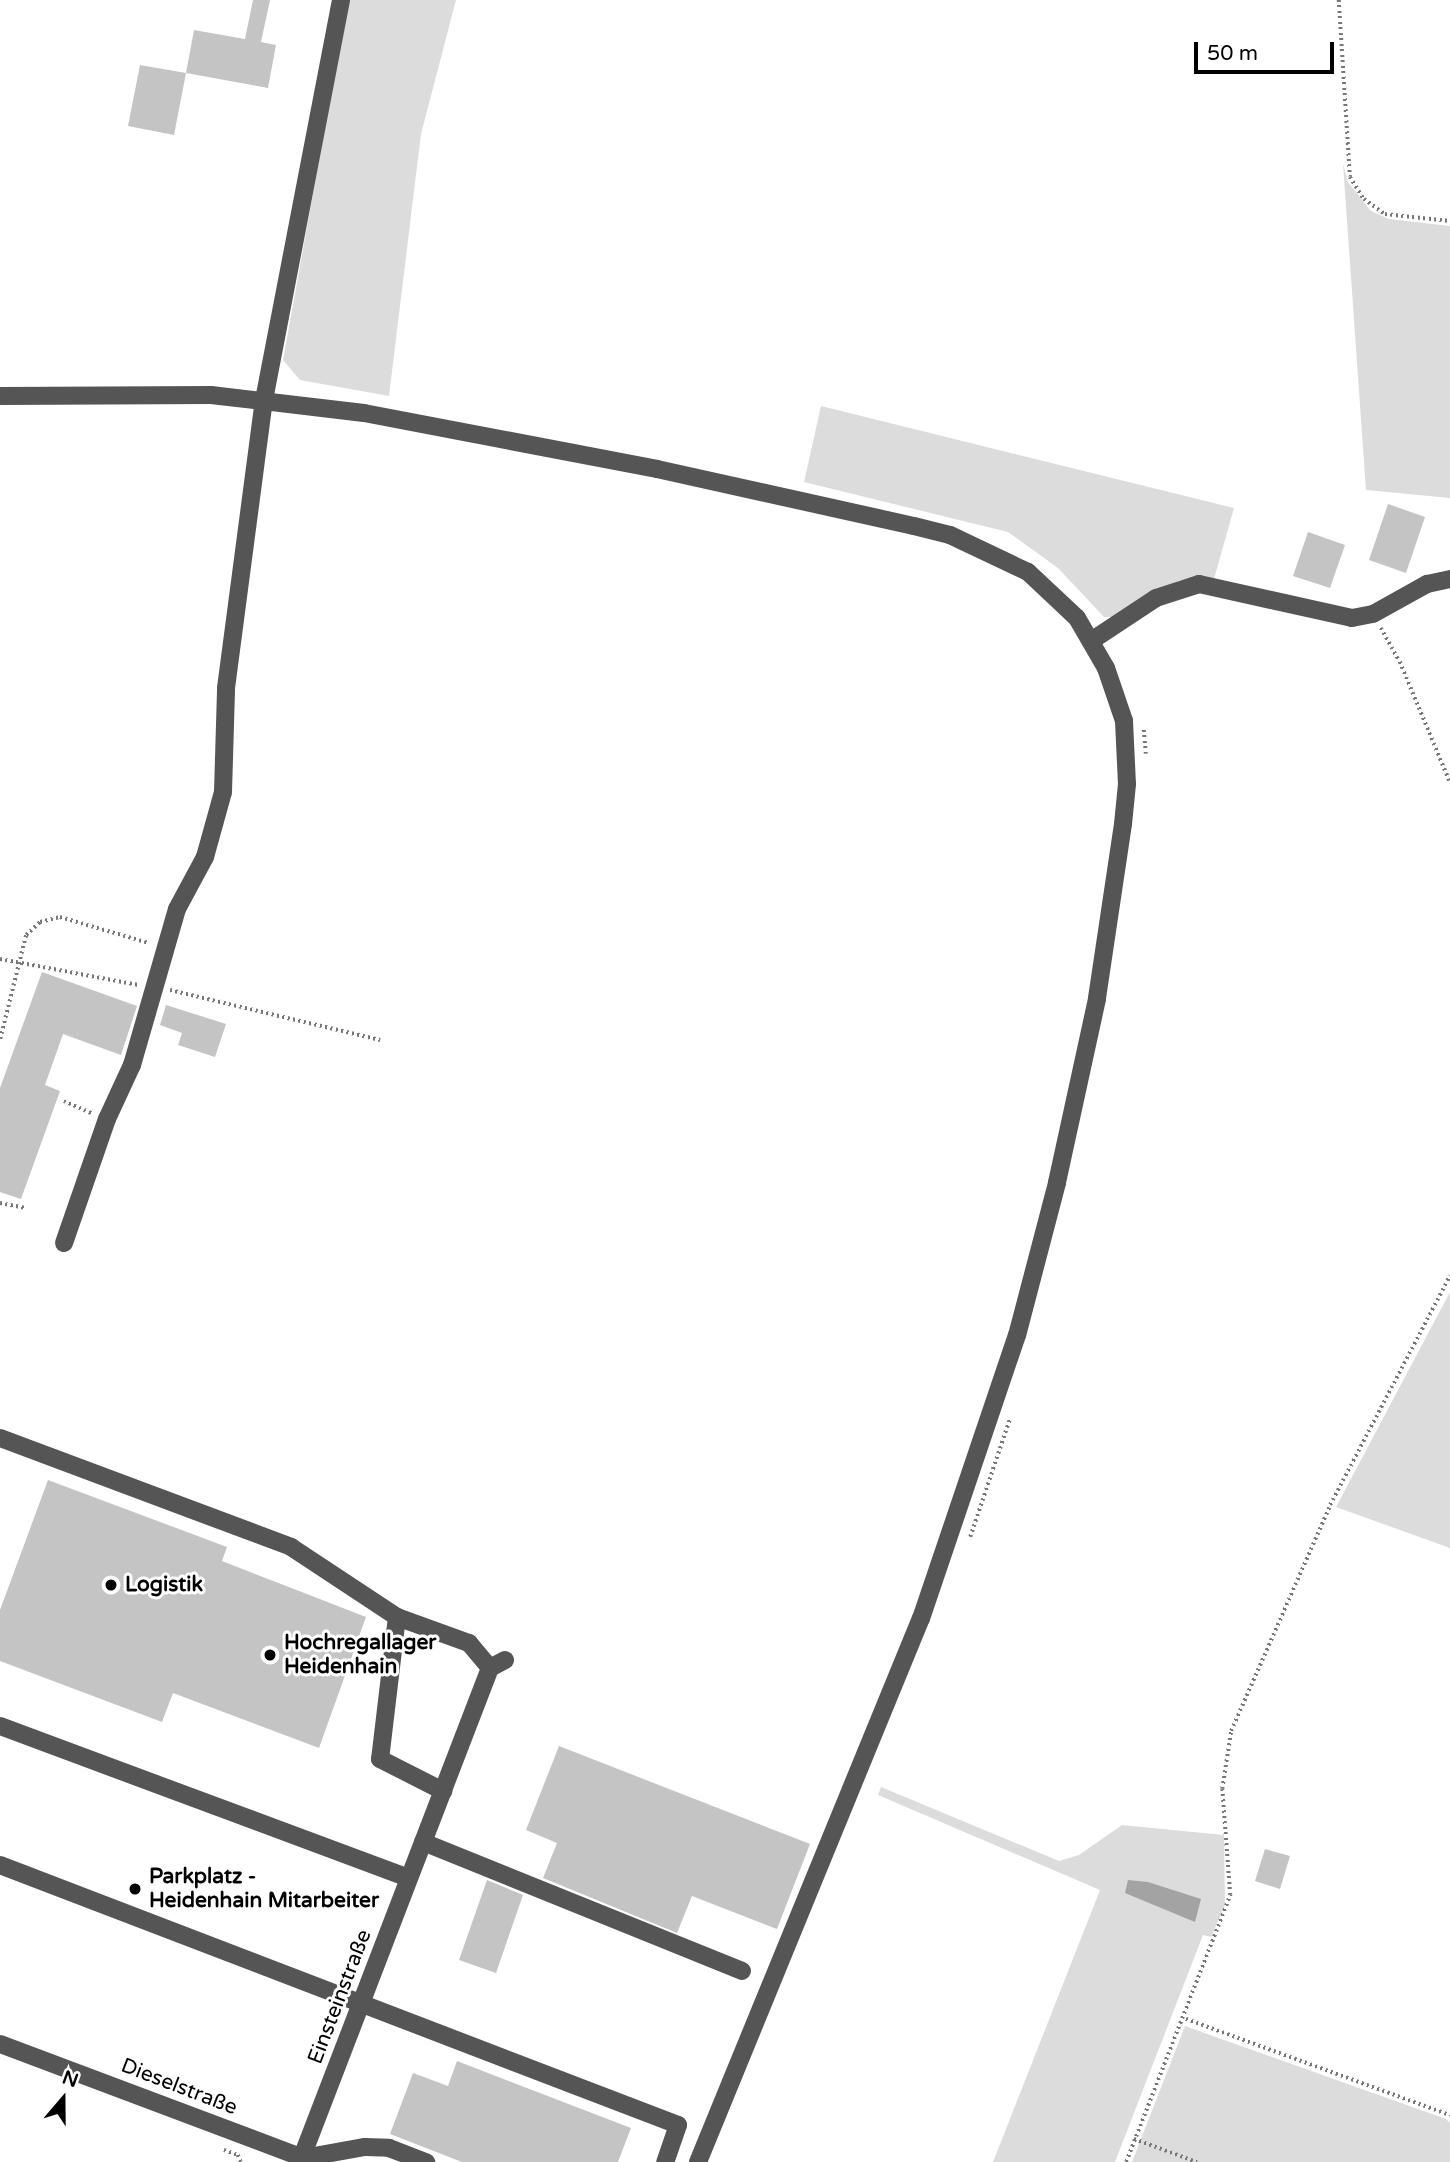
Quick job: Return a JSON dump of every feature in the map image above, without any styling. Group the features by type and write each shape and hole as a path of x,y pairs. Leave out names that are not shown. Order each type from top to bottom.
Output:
{"street":[{"path":"64,1243 107,1119 132,1065 177,909 205,858 223,792 226,688 264,400 341,0"},
{"path":"0,397 211,395 364,413 511,440 950,535 1028,572 1077,618 1091,641 1124,721 1128,784 1097,999 1057,1183 1017,1335 925,1606 698,2162"},
{"path":"1091,641 1165,593 1199,584 1352,618 1373,614 1427,584 1450,579"},
{"path":"0,1438 291,1548 397,1617 380,1759 443,1791"},
{"name":"Einsteinstraße","path":"305,2161 409,1878 498,1664 469,1643 397,1617"},
{"path":"0,1726 409,1878"},
{"path":"423,1842 741,1971"},
{"path":"0,1865 678,2125 665,2162"},
{"name":"Dieselstraße","path":"0,2044 305,2161"},
{"path":"305,2161 377,2147 426,2162"}],"path":[{"path":"1339,0 1350,177 1363,199 1385,214 1450,221"},
{"path":"1373,614 1400,662 1450,782"},
{"path":"1142,723 1146,760"},
{"path":"0,1039 26,935 40,922 60,917 165,947"},
{"path":"0,959 115,983 153,986 380,1040"},
{"path":"64,1101 107,1119"},
{"path":"0,1203 25,1208"},
{"path":"1126,2162 1185,2018 1230,1895 1222,1789 1231,1731 1329,1505 1450,1275"},
{"path":"968,1541 1014,1404"},
{"path":"1185,2018 1450,2115"},
{"path":"1135,2139 1197,2162"}],"shaded area":[{"path":"348,0 456,0 421,134 389,396 300,380 283,360"},
{"path":"1343,164 1348,182 1371,211 1389,219 1450,226 1450,498 1366,490"},
{"path":"821,406 1234,508 1214,579 1180,580 1112,617 1104,617 1058,568 1008,532 804,482"},
{"path":"1450,1292 1450,1548 1336,1507"},
{"path":"881,1787 1059,1861 1079,1855 1122,1825 1224,1835 1225,1905 1211,1937 1203,1935 1115,2162 993,2162 1100,1890 878,1795"},
{"path":"1128,1880 1148,1882 1201,1899 1195,1922 1125,1893"},
{"path":"1185,2026 1446,2119 1450,2123 1450,2162 1132,2162"}],"building":[{"path":"253,0 270,0 261,42 276,45 268,88 186,73 194,30 245,39"},
{"path":"140,65 186,73 174,135 128,126"},
{"path":"1388,504 1425,517 1406,573 1369,560"},
{"path":"1308,532 1345,545 1330,588 1293,576"},
{"path":"42,972 137,1006 121,1055 63,1034 45,1085 60,1091 21,1199 0,1192 0,1088"},
{"path":"166,1005 226,1024 215,1057 178,1045 182,1033 160,1025"},
{"name":"Logistik","path":"48,1480 227,1547 222,1561 366,1617 319,1748 173,1693 162,1722 0,1661 0,1610"},
{"path":"559,1746 810,1844 777,1929 692,1896 677,1933 543,1878 557,1843 526,1830"},
{"path":"1265,1849 1290,1856 1280,1889 1255,1881"},
{"path":"487,1880 523,1895 496,1973 459,1960"},
{"path":"457,2061 631,2128 618,2162 462,2162 390,2134 413,2073 448,2086"}],"place":[{"name":"Logistik","path":"111,1585"},
{"name":"Hochregallager Heidenhain","path":"270,1655"},
{"name":"Parkplatz - Heidenhain Mitarbeiter","path":"135,1889"}]}
